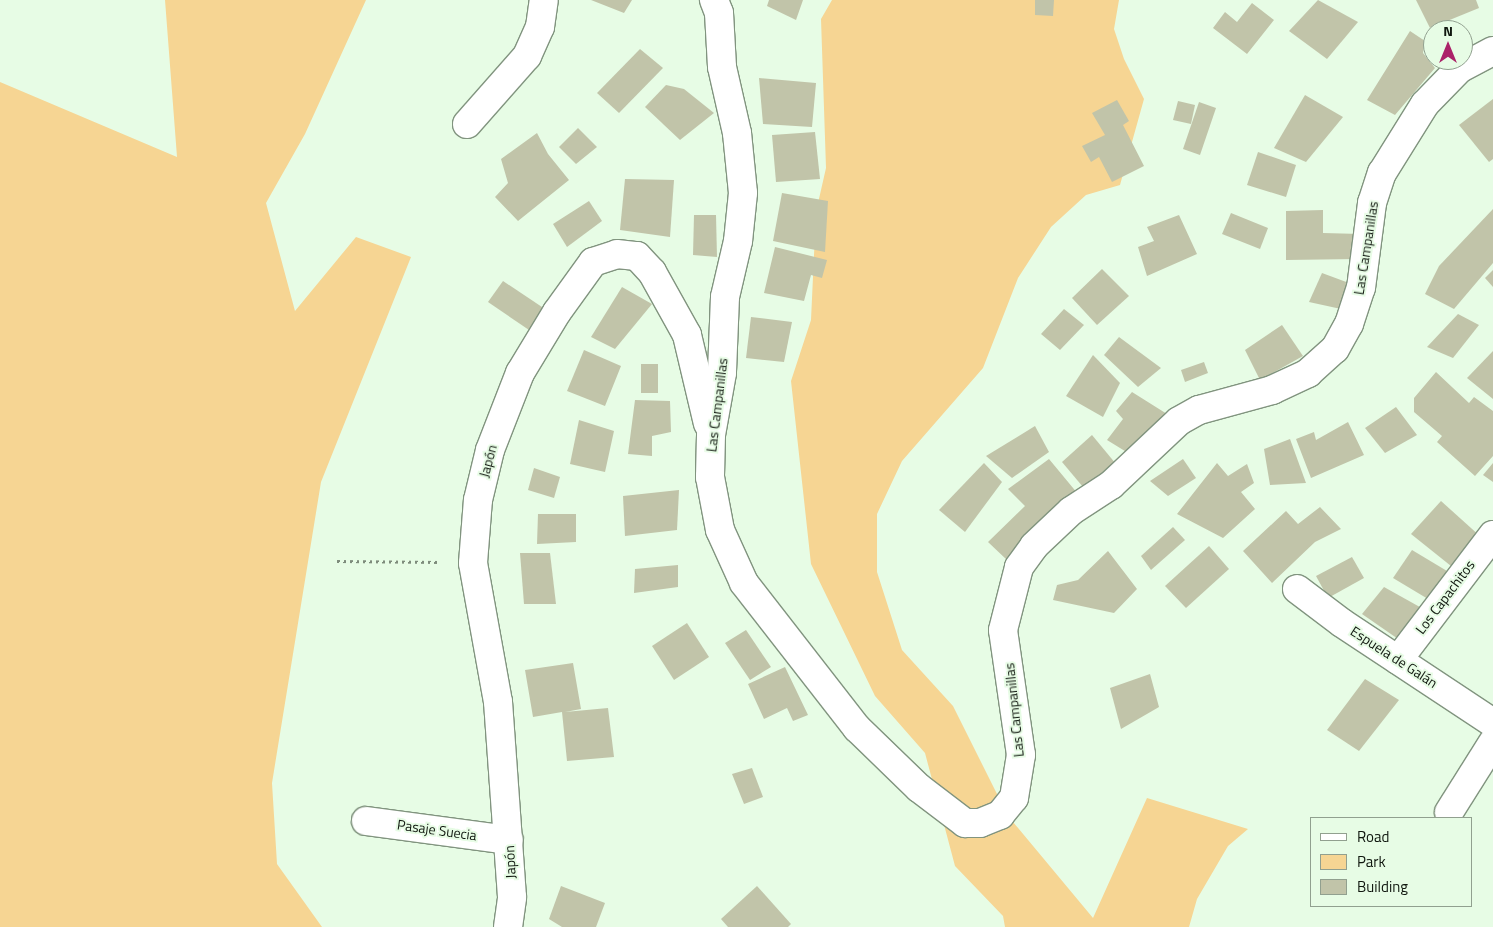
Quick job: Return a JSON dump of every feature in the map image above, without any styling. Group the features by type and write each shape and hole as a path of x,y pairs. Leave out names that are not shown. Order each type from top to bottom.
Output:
{"street":[{"path":"467,124 527,56 540,28 544,0"},
{"name":"Las Campanillas","path":"714,0 719,14 722,67 737,133 743,192 738,241 725,297 722,373 711,435 710,477 720,530 744,583 857,728 919,788 965,822 980,823 1000,815 1014,798 1021,755 1003,630 1019,567 1034,546 1071,512 1111,485 1179,421 1199,410 1272,390 1308,373 1336,349 1349,324 1361,288 1372,203 1382,173 1425,104 1459,69 1493,52"},
{"name":"Japón","path":"508,927 512,897 498,702 473,563 478,500 490,450 520,373 557,312 593,262 604,256 637,256 652,272 687,335 711,435"},
{"name":"Los Capachitos","path":"1398,660 1493,535"},
{"name":"Espuela de Galán","path":"1297,589 1398,660 1493,723"},
{"path":"1449,812 1493,742"},
{"name":"Pasaje Suecia","path":"366,821 509,840"}],"path":[{"path":"337,561 473,563"}],"green space":[{"path":"165,0 366,0 305,134 266,203 295,311 356,237 411,257 321,482 272,783 277,864 322,927 0,927 0,82 177,157"},
{"path":"832,0 1119,0 1114,29 1124,59 1144,99 1120,185 1086,195 1051,227 1018,278 983,368 902,461 877,514 877,572 902,650 953,706 1008,816 1093,918 1147,798 1248,829 1228,846 1197,899 1189,927 1005,927 1003,916 955,866 925,753 875,696 811,564 791,381 811,320 816,212 826,168 821,19"}],"building":[{"path":"591,0 632,0 624,13"},
{"path":"769,0 803,0 796,20 767,6"},
{"path":"1035,0 1054,0 1053,16 1035,15"},
{"path":"1318,0 1358,22 1327,59 1289,31"},
{"path":"1416,0 1476,0 1479,8 1450,20 1426,20"},
{"path":"1252,3 1274,20 1247,54 1213,28 1225,12 1237,22"},
{"path":"1410,31 1423,40 1423,70 1433,70 1395,115 1367,100"},
{"path":"640,49 663,68 619,113 597,93"},
{"path":"759,78 816,83 812,127 763,124"},
{"path":"666,85 684,89 714,113 680,140 645,107"},
{"path":"1305,95 1343,117 1306,162 1274,148"},
{"path":"1493,99 1493,159 1489,162 1459,125"},
{"path":"1117,100 1129,121 1123,125 1144,166 1112,182 1099,157 1091,162 1082,146 1105,135 1092,113"},
{"path":"1178,101 1195,105 1191,124 1173,120"},
{"path":"1199,102 1216,108 1200,155 1183,149"},
{"path":"578,128 597,147 576,164 559,147"},
{"path":"815,132 820,179 776,182 772,135"},
{"path":"537,133 548,154 569,180 518,221 495,197 508,183 501,159"},
{"path":"1258,152 1296,165 1286,197 1247,185"},
{"path":"625,179 674,180 670,237 620,230"},
{"path":"782,193 828,201 825,252 773,241"},
{"path":"589,201 602,221 567,247 553,224"},
{"path":"1493,209 1493,263 1454,309 1425,294 1439,266"},
{"path":"1323,210 1323,233 1361,234 1357,259 1286,260 1286,211"},
{"path":"1231,213 1268,228 1260,249 1222,234"},
{"path":"694,215 716,215 717,257 693,255"},
{"path":"1179,215 1197,254 1147,276 1138,247 1154,241 1147,227"},
{"path":"775,247 827,260 822,278 811,275 804,301 764,293"},
{"path":"1102,269 1129,296 1097,325 1072,298"},
{"path":"1493,270 1493,287 1485,278"},
{"path":"1322,273 1349,283 1341,309 1309,302"},
{"path":"503,281 545,309 532,332 488,302"},
{"path":"622,287 652,304 615,349 591,337"},
{"path":"1064,309 1084,325 1060,350 1041,334"},
{"path":"1458,314 1479,325 1453,358 1427,347"},
{"path":"751,317 792,322 784,362 746,358"},
{"path":"1282,325 1303,356 1260,380 1245,350"},
{"path":"1119,337 1161,368 1138,387 1104,355"},
{"path":"584,350 621,366 605,406 567,391"},
{"path":"1493,351 1493,399 1467,378"},
{"path":"1093,355 1120,383 1103,417 1066,396"},
{"path":"1204,362 1208,373 1185,382 1181,370"},
{"path":"641,364 658,364 658,393 641,393"},
{"path":"1436,372 1469,403 1474,397 1493,411 1493,456 1475,476 1437,442 1442,436 1414,412 1414,398"},
{"path":"1132,392 1167,414 1133,456 1107,440 1123,419 1116,411"},
{"path":"635,400 670,401 671,432 652,436 652,456 628,454"},
{"path":"1396,407 1417,435 1385,453 1365,428"},
{"path":"579,420 614,431 605,472 570,464"},
{"path":"1348,422 1364,455 1311,478 1296,439 1314,432 1316,440"},
{"path":"1035,426 1049,452 1012,478 986,456"},
{"path":"1092,435 1116,464 1083,487 1062,462"},
{"path":"1290,439 1306,483 1270,485 1264,449"},
{"path":"1049,459 1078,494 1007,560 988,542 1025,506 1008,489"},
{"path":"1183,459 1196,478 1168,496 1150,481"},
{"path":"984,463 1002,482 965,532 939,510"},
{"path":"1217,463 1228,476 1247,464 1254,483 1241,492 1255,509 1223,538 1177,514"},
{"path":"1493,463 1493,482 1483,475"},
{"path":"534,468 560,477 554,498 528,490"},
{"path":"679,490 677,530 625,536 623,496"},
{"path":"1441,501 1481,537 1456,570 1411,534"},
{"path":"1320,507 1341,529 1315,542 1272,583 1243,551 1286,511 1298,524"},
{"path":"538,514 576,514 576,542 537,544"},
{"path":"1173,527 1185,540 1151,570 1141,556"},
{"path":"1209,546 1229,569 1186,608 1165,586"},
{"path":"1412,550 1452,574 1433,602 1393,578"},
{"path":"1108,551 1137,589 1114,613 1053,600 1057,585 1078,580"},
{"path":"520,553 550,553 556,604 524,604"},
{"path":"1352,557 1364,578 1328,598 1316,576"},
{"path":"678,565 678,587 634,593 635,569"},
{"path":"1384,587 1427,611 1401,641 1362,614"},
{"path":"687,623 709,657 674,680 652,646"},
{"path":"746,630 771,667 750,680 725,643"},
{"path":"573,663 581,709 565,712 608,708 614,757 567,761 562,712 533,717 525,670"},
{"path":"785,667 808,715 793,721 787,708 764,719 748,684"},
{"path":"1150,674 1159,707 1121,729 1110,688"},
{"path":"1365,679 1399,700 1359,751 1327,730"},
{"path":"752,768 763,797 744,804 732,774"},
{"path":"561,886 605,903 596,927 562,927 549,919"},
{"path":"757,886 791,924 788,927 728,927 721,919"}]}
